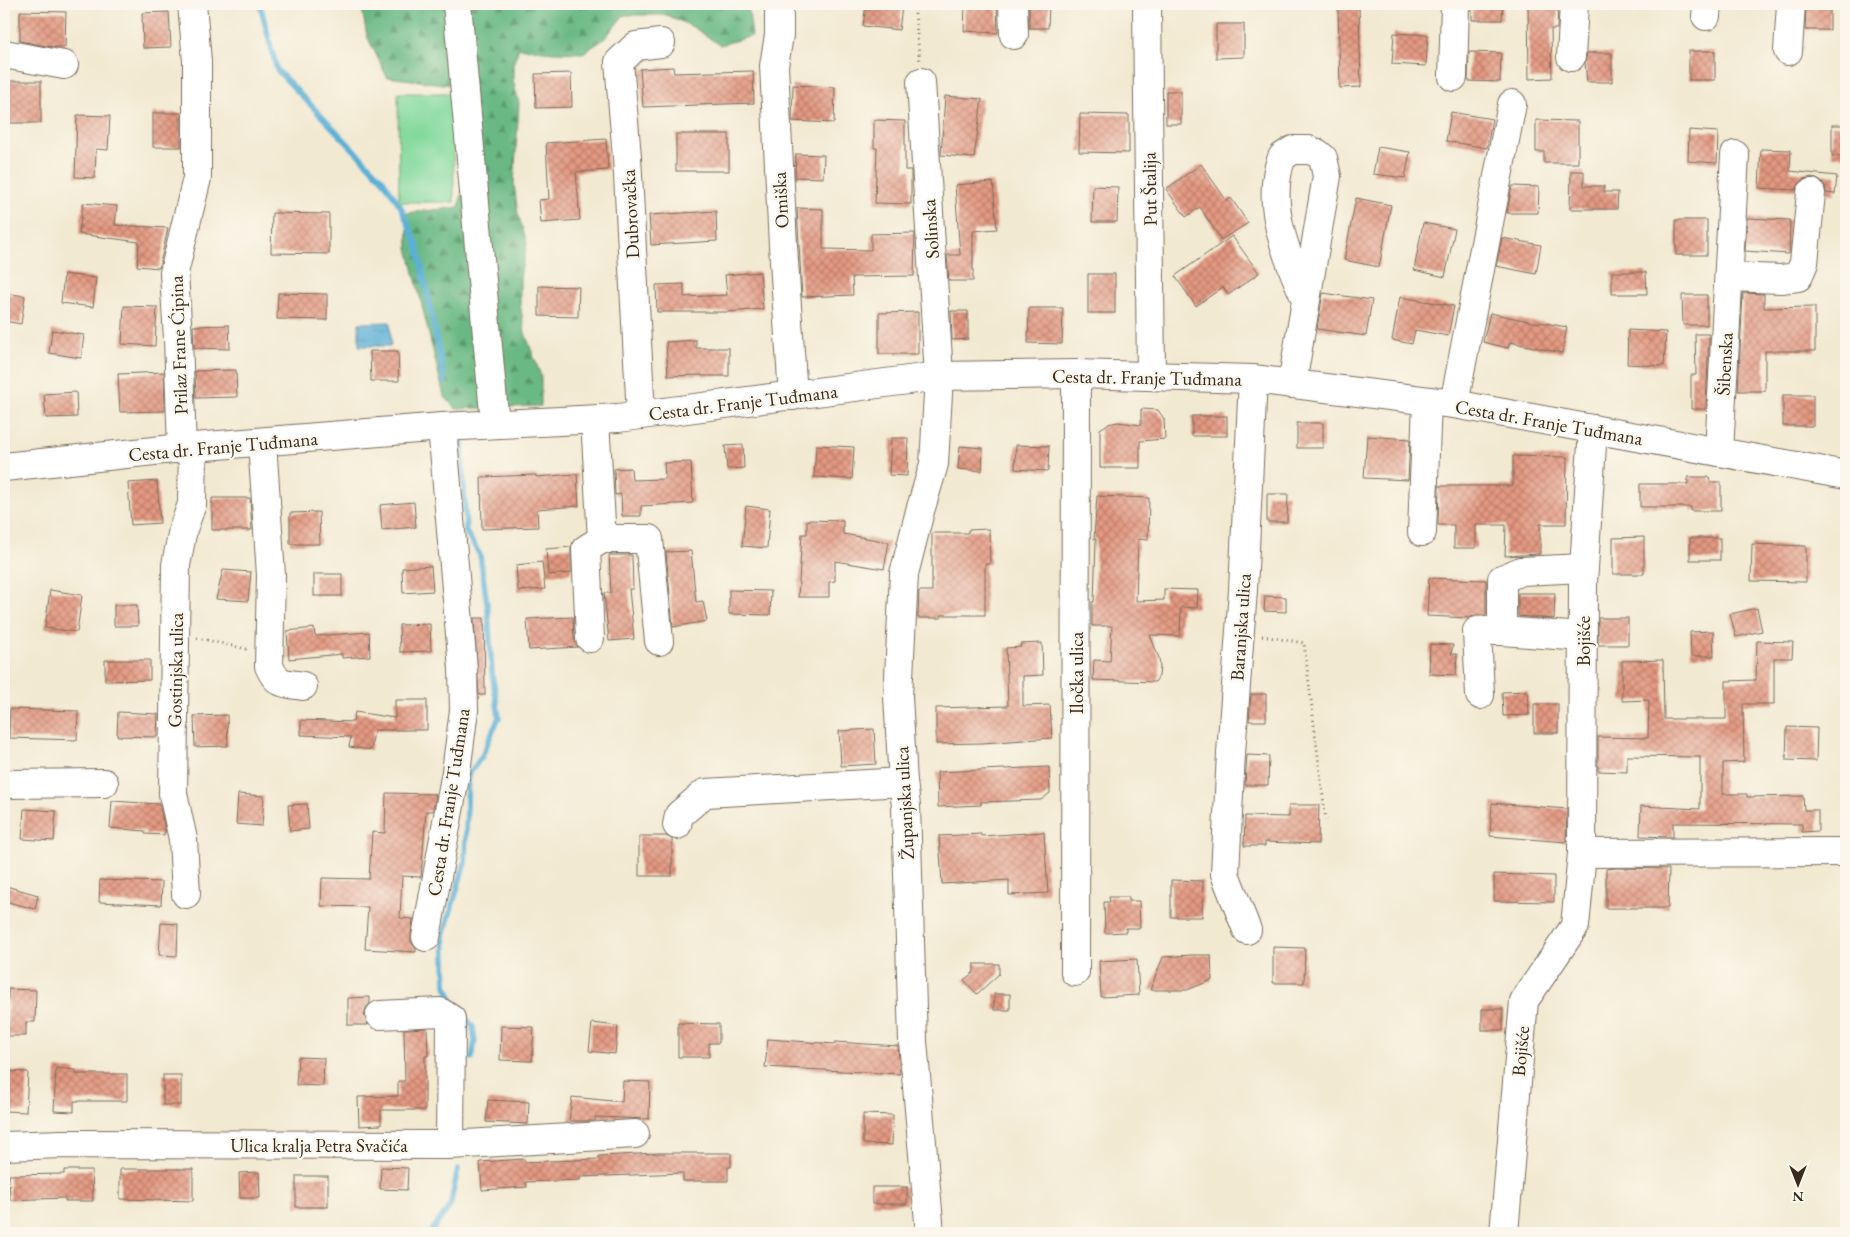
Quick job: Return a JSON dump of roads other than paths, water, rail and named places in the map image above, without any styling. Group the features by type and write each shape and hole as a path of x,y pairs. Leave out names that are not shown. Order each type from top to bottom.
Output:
{"street":[{"name":"Prilaz Frane Ćipina","path":"188,448 174,272 197,178 197,61 192,4"},
{"path":"457,4 495,424"},
{"name":"Omiška","path":"779,4 774,66 793,396"},
{"path":"1013,4 1014,35"},
{"name":"Put Štalija","path":"1147,4 1151,375"},
{"path":"1453,77 1455,4"},
{"path":"1571,57 1574,4"},
{"path":"1788,51 1791,4"},
{"name":"Dubrovačka","path":"641,415 627,156 619,62 636,46 661,43"},
{"path":"4,54 64,65"},
{"name":"Solinska","path":"921,82 939,376"},
{"path":"1454,404 1512,104"},
{"name":"Šibenska","path":"1719,452 1735,155"},
{"path":"1729,276 1781,279 1798,276 1804,263 1811,193"},
{"path":"1292,384 1306,300"},
{"name":"Cesta dr. Franje Tuđmana","path":"4,466 188,448 442,427 595,420 939,376 1076,374 1253,379 1454,404 1846,475"},
{"name":"Iločka ulica","path":"1075,972 1076,374"},
{"name":"Županjska ulica","path":"930,1233 913,1042 906,806 898,697 904,574 934,464 939,376"},
{"name":"Baranjska ulica","path":"1247,930 1225,874 1253,379"},
{"path":"1422,532 1427,401"},
{"path":"595,420 602,539"},
{"name":"Cesta dr. Franje Tuđmana","path":"426,937 456,772 464,710 463,669 442,427"},
{"name":"Bojišće","path":"1504,1233 1524,1001 1575,926 1582,854 1584,568 1593,429"},
{"path":"262,442 271,576 269,666 274,678 281,683 303,686"},
{"name":"Gostinjska ulica","path":"186,894 183,840 173,794 176,565 183,529 192,504 188,448"},
{"path":"590,638 586,549 602,539 649,539 659,641"},
{"path":"1502,631 1502,579 1521,571 1584,568"},
{"path":"1480,695 1477,631 1583,637"},
{"path":"4,784 104,782"},
{"path":"677,825 679,815 705,794 903,782"},
{"path":"1582,854 1846,852"},
{"path":"380,1016 440,1012 451,1019 450,1144"},
{"name":"Ulica kralja Petra Svačića","path":"4,1146 62,1144 450,1144 635,1134"}],"water":[{"path":"390,322 391,346 359,346 359,323"}],"waterway":[{"path":"260,4 277,70 383,180 401,207 418,247 445,382"},
{"path":"462,441 466,532 480,555 488,611 492,674 499,717 482,756 468,776 465,862 444,934 446,986 454,1003 473,1027 475,1041 472,1058"},
{"path":"430,1233 450,1206 458,1169"}]}
